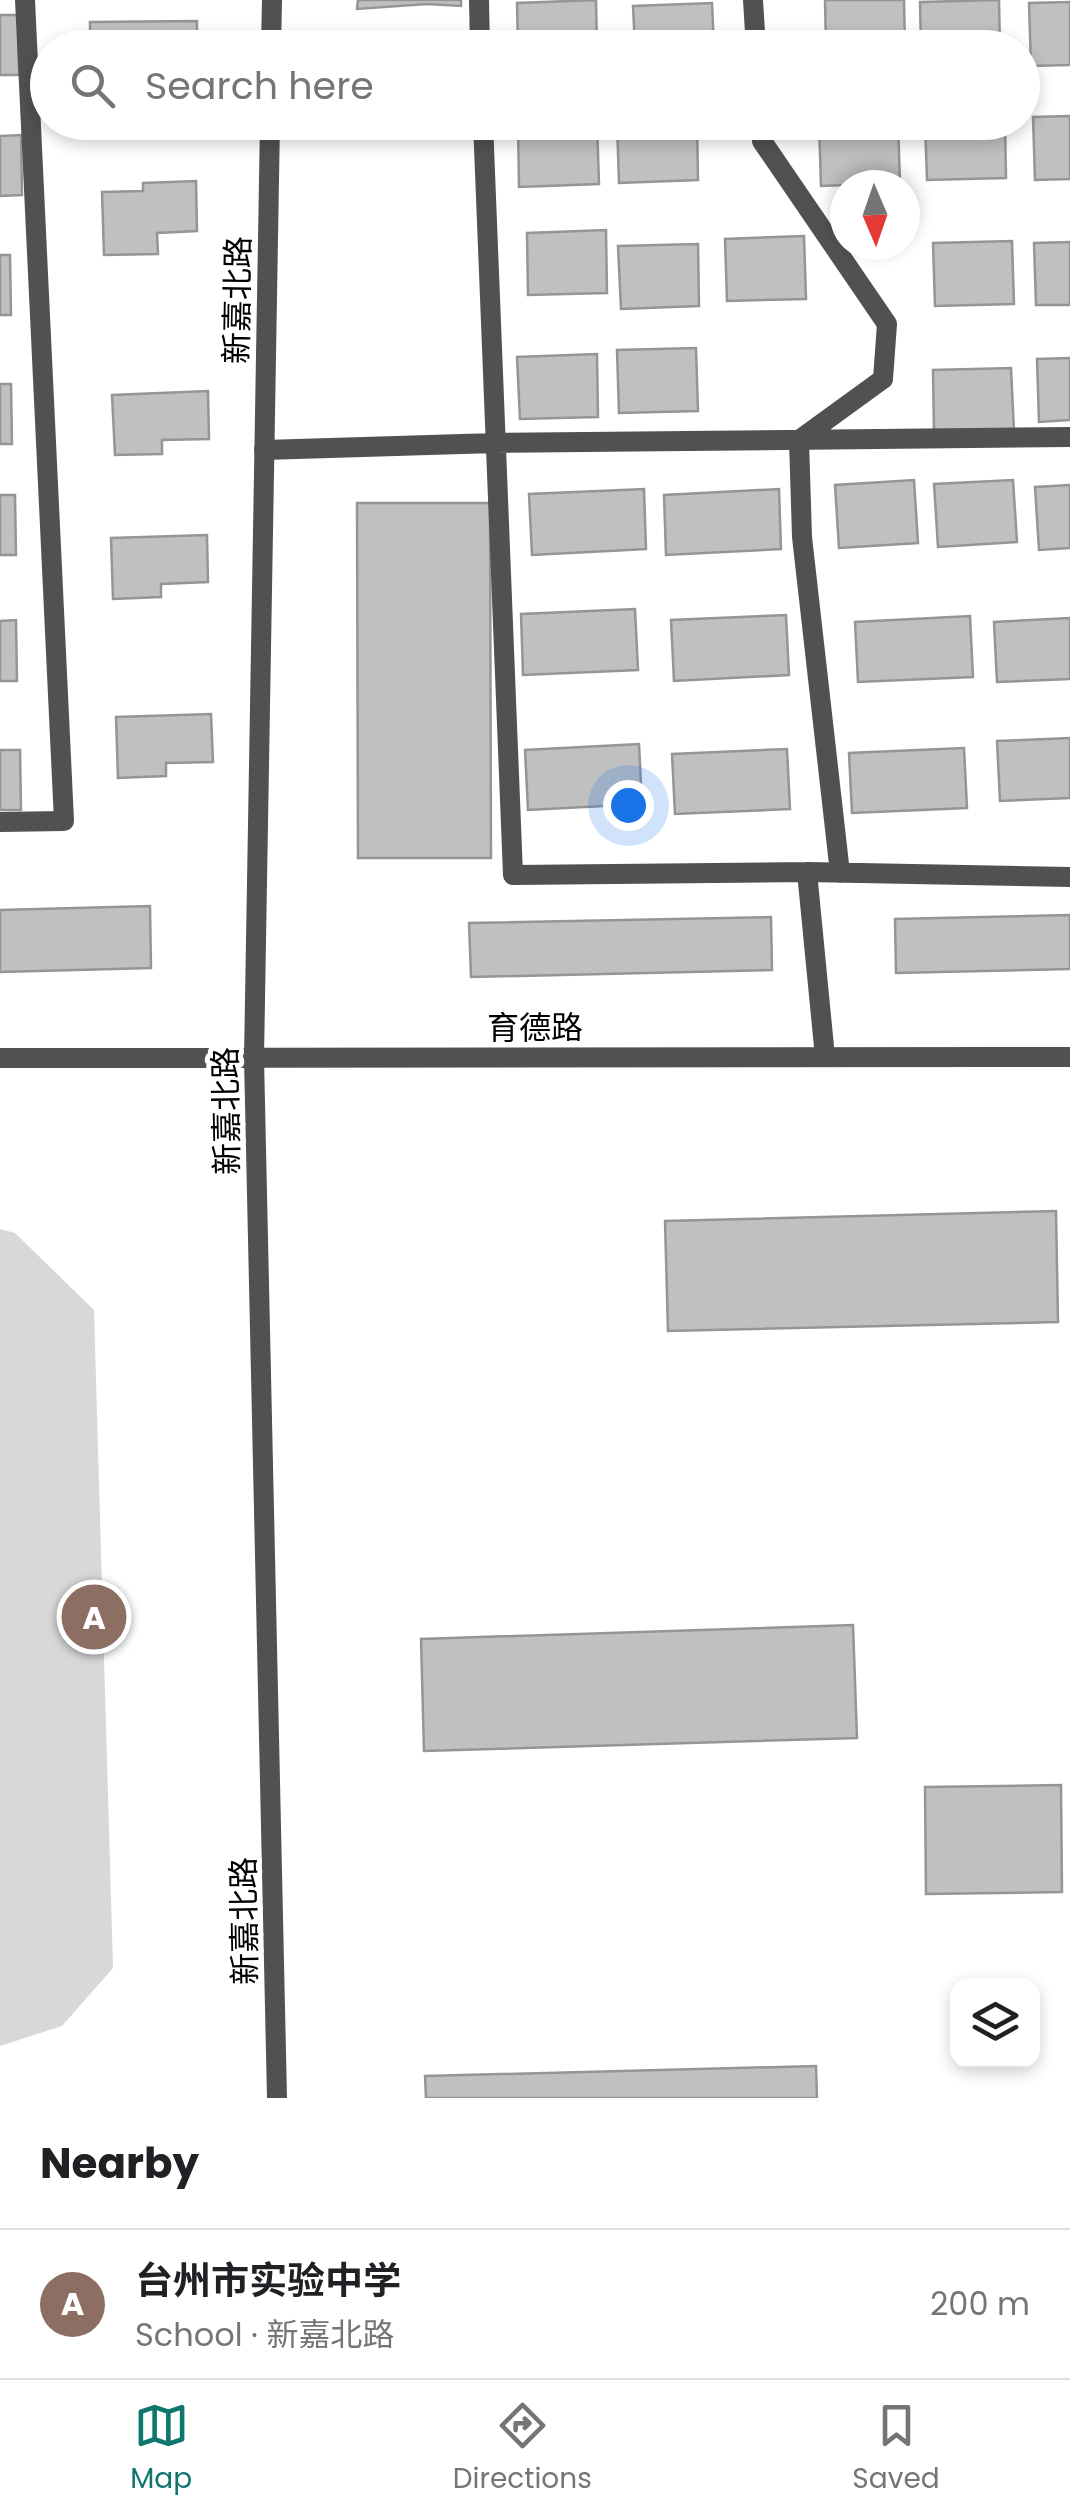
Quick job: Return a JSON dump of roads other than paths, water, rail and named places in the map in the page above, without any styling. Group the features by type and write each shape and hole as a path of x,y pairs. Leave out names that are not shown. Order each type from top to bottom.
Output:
{"street":[{"path":"25,0 30,105"},
{"path":"271,30 272,0"},
{"path":"479,0 480,30"},
{"path":"754,0 755,30"},
{"path":"0,822 64,821 32,140"},
{"name":"新嘉北路","path":"270,140 254,1058 278,2098"},
{"path":"484,140 513,876 840,872 1070,877"},
{"path":"762,140 887,324 883,378 798,440"},
{"path":"264,450 495,443 1070,437"},
{"path":"798,440 802,537 840,872"},
{"path":"807,872 825,1057"},
{"name":"育德路","path":"0,1058 1070,1057"}],"place":[{"name":"台州市实验中学","path":"94,1617"}]}
